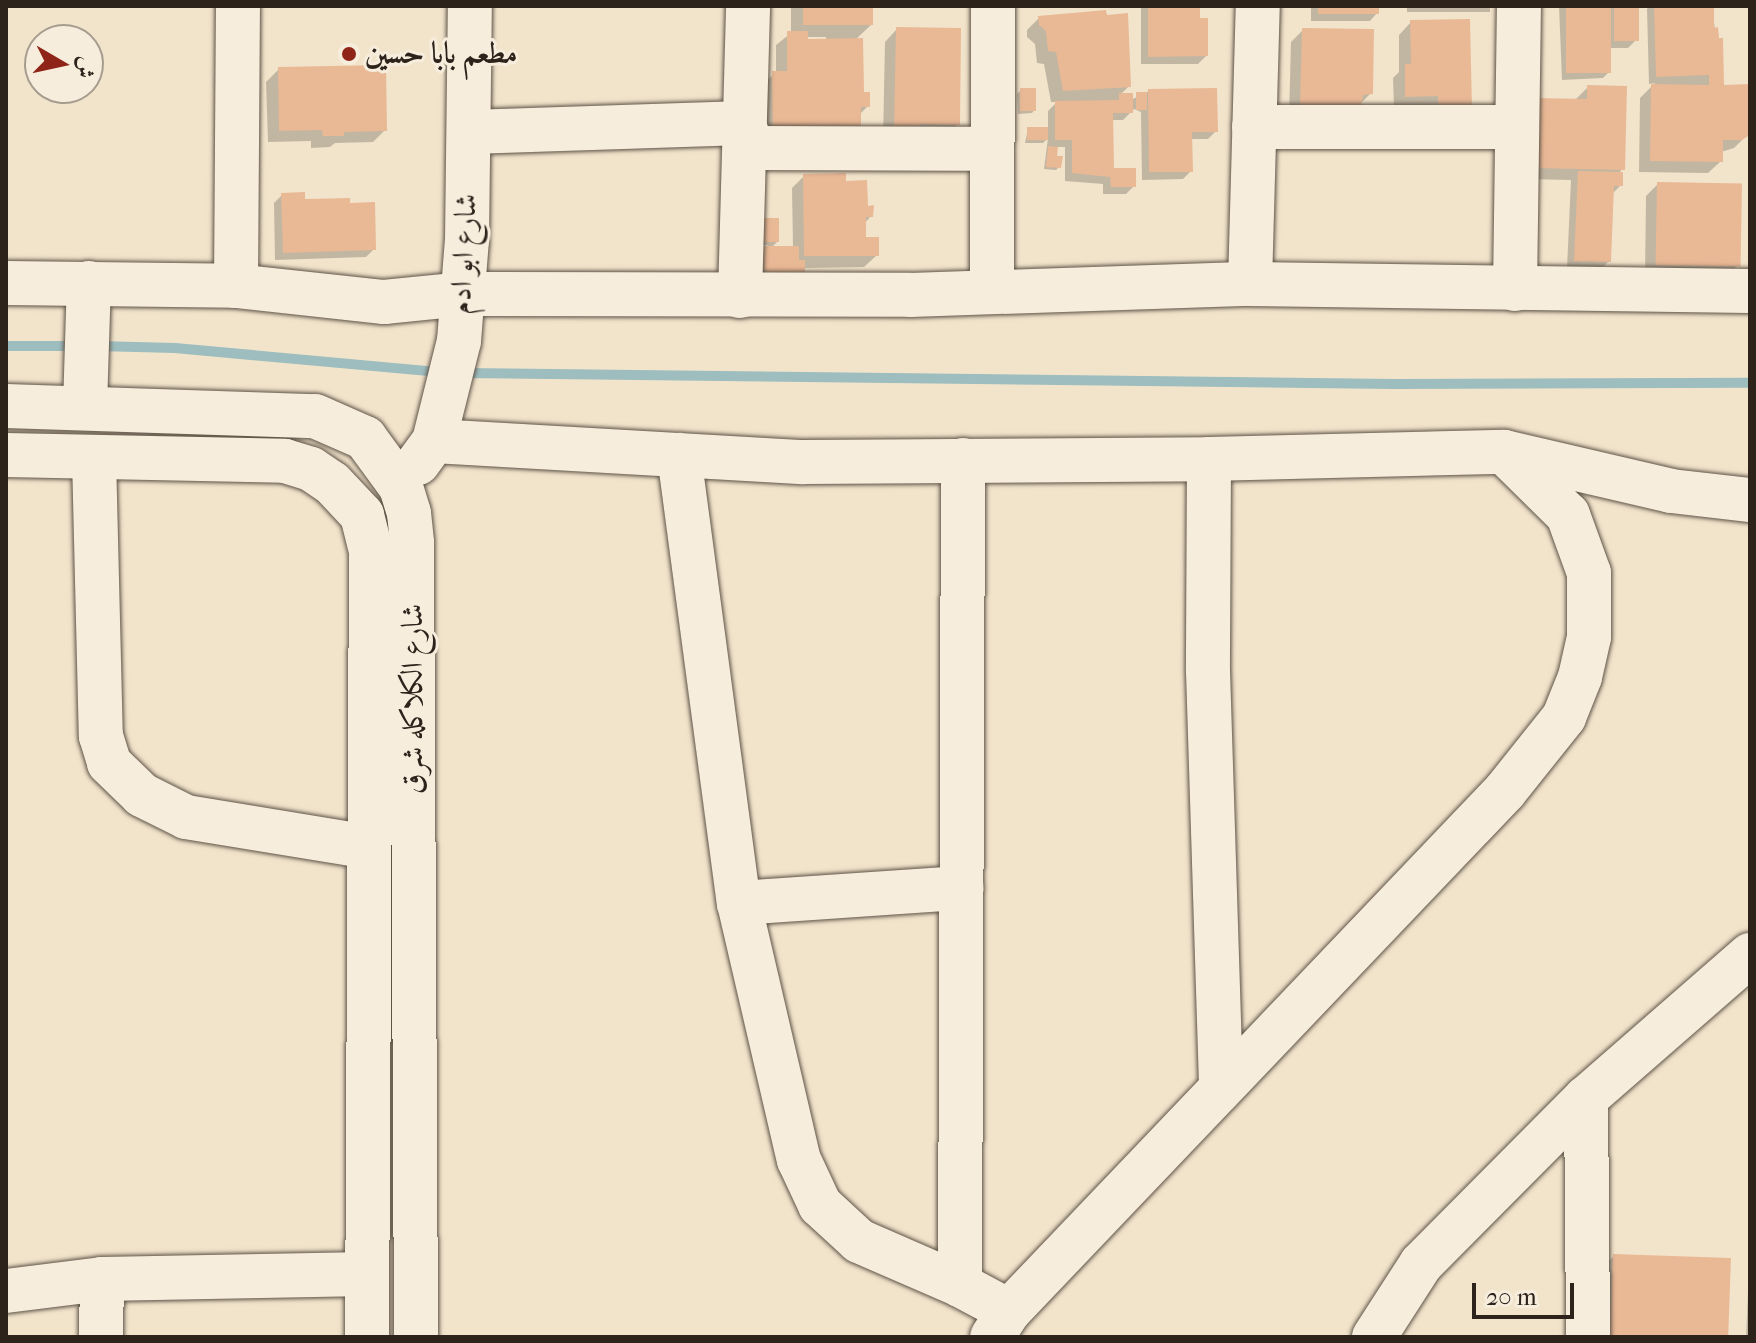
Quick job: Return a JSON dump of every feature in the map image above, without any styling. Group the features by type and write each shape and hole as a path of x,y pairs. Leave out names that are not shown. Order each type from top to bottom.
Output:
{"street":[{"path":"236,286 238,6"},
{"name":"شارع ابو ادم","path":"362,515 401,487 434,441 457,351 463,294 470,132 470,6"},
{"path":"740,296 748,6"},
{"path":"992,290 993,6"},
{"path":"1250,284 1258,6"},
{"path":"1515,289 1519,6"},
{"path":"470,132 744,123"},
{"path":"744,123 751,148 991,149"},
{"path":"1254,127 1517,127"},
{"path":"6,283 236,286 384,302 463,294 910,295 1250,284 1515,289 1610,286 1750,291 1750,282"},
{"path":"85,407 89,283"},
{"name":"شارع الكلاكله شرق","path":"6,406 315,416 365,438 401,487 409,513 412,543 416,1337"},
{"path":"434,441 803,462 1209,459 1504,452 1671,491 1750,500"},
{"path":"679,455 739,903 799,1160 820,1205 859,1241 960,1285 1001,1324 1505,791 1564,717 1580,677 1589,637 1589,573 1568,515 1504,452"},
{"path":"6,455 285,461 311,469 332,483 362,515"},
{"path":"94,457 101,736 109,763 142,795 186,817 369,847"},
{"path":"1209,459 1208,671 1221,1088"},
{"path":"960,1285 963,460"},
{"name":"شارع الكلاكله شرق","path":"362,515 371,552 367,1337"},
{"path":"739,903 961,888"},
{"path":"1374,1337 1421,1264 1586,1098 1750,955"},
{"path":"1586,1098 1588,1337"},
{"path":"6,1291 102,1279 367,1274"},
{"path":"101,1337 102,1279"}],"building":[{"path":"803,6 873,6 873,25 803,25"},
{"path":"1148,6 1200,6 1200,18 1208,18 1208,56 1148,57"},
{"path":"1318,6 1379,6 1379,14 1318,14"},
{"path":"1566,6 1611,6 1611,73 1566,73"},
{"path":"1614,6 1639,6 1639,41 1614,41"},
{"path":"1654,6 1714,6 1714,28 1718,27 1719,38 1723,38 1724,85 1750,84 1748,136 1742,140 1723,140 1723,162 1650,161 1651,84 1709,85 1709,75 1656,77"},
{"path":"1106,10 1107,15 1128,13 1131,87 1063,91 1056,52 1048,51 1046,31 1039,25 1038,16"},
{"path":"1470,19 1472,110 1438,110 1438,96 1405,97 1405,64 1411,64 1410,20"},
{"path":"896,27 961,28 960,125 920,124 918,130 894,130"},
{"path":"1302,28 1374,29 1373,94 1363,95 1361,107 1300,106"},
{"path":"787,31 808,31 808,39 863,38 864,92 870,92 870,107 861,107 861,139 773,139 772,71 787,71"},
{"path":"386,65 387,131 323,136 322,130 279,131 278,67"},
{"path":"1587,85 1627,86 1625,170 1534,168 1535,98 1587,99"},
{"path":"1020,88 1036,88 1036,111 1020,111"},
{"path":"1217,88 1218,132 1192,132 1193,172 1149,172 1148,89"},
{"path":"1136,92 1147,92 1147,110 1136,110"},
{"path":"1119,93 1133,93 1133,113 1113,113 1114,168 1136,168 1136,187 1111,187 1110,177 1072,173 1072,140 1055,140 1055,101 1119,100"},
{"path":"1027,127 1048,127 1048,140 1027,140"},
{"path":"1048,146 1058,147 1057,156 1063,156 1061,168 1046,167"},
{"path":"1578,171 1623,172 1623,186 1614,186 1611,262 1574,261"},
{"path":"846,173 846,181 867,180 868,206 874,205 873,217 866,217 866,237 879,237 879,256 804,256 803,174"},
{"path":"1657,182 1742,183 1741,266 1656,265"},
{"path":"305,192 305,199 350,198 350,203 375,202 376,250 283,253 281,193"},
{"path":"762,218 779,218 779,242 762,242"},
{"path":"764,246 799,246 799,260 805,260 805,274 764,274"},
{"path":"1613,1254 1731,1258 1728,1337 1610,1337"}],"waterway":[{"path":"6,346 77,346"},
{"path":"97,346 175,348 440,372"},
{"path":"460,373 1395,384 1750,383"}],"place":[{"name":"مطعم بابا حسين","path":"349,54"}]}
